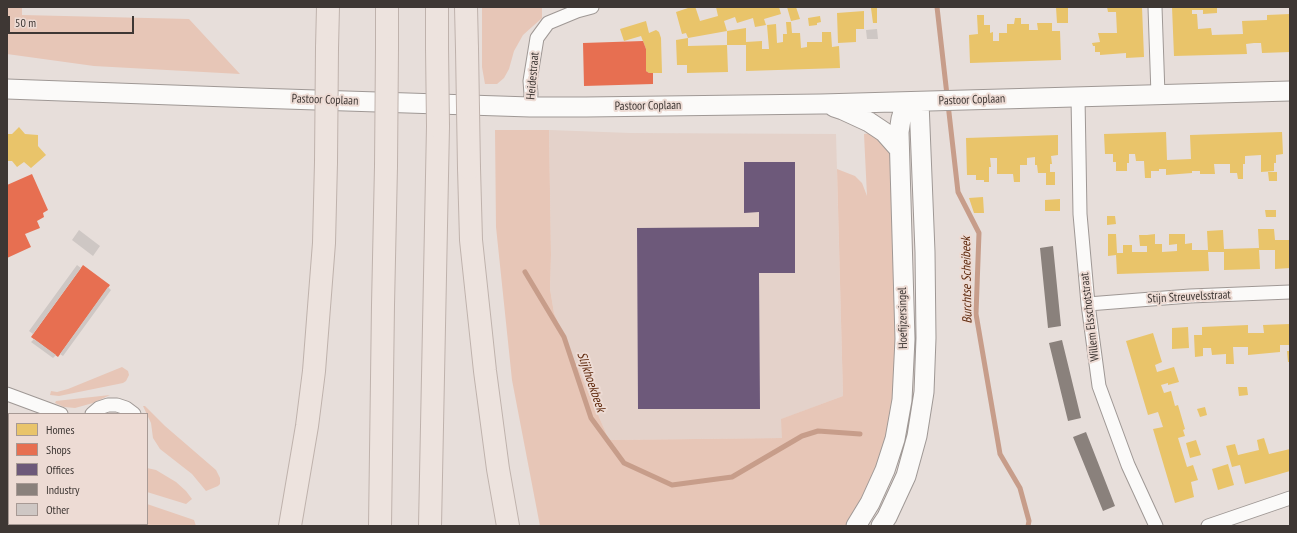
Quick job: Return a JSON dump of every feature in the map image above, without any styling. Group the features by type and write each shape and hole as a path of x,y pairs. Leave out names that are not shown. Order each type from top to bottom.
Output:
{"highway":[{"path":"290,526 307,426 314,370 324,243 328,7"},
{"path":"380,526 387,7"},
{"path":"430,526 438,168 437,7"},
{"path":"466,7 471,240 485,371 498,469 508,526"}],"street":[{"name":"Heidestraat","path":"530,107 530,81 537,38 548,23 577,11 592,7"},
{"path":"1155,7 1158,95"},
{"name":"Pastoor Coplaan","path":"7,89 530,107 821,104 1290,91"},
{"name":"Willem Elsschotstraat","path":"1078,97 1080,214 1088,304 1099,386 1128,465 1156,526"},
{"name":"Hoefijzersingel","path":"856,526 870,503 885,470 895,440 902,400 905,339 899,149 900,125 913,102"},
{"name":"Hoefijzersingel","path":"881,526 887,517 906,476 917,436 924,392 926,338 925,252 913,102"},
{"path":"821,104 844,110 869,122 884,132 899,149"},
{"name":"Stijn Streuvelsstraat","path":"1088,304 1190,296 1290,292"},
{"path":"7,394 58,413"},
{"path":"93,413 99,408 117,405 126,408 133,413"},
{"path":"1208,526 1290,498"}],"shaded area":[{"path":"7,7 22,7 22,15 189,19 240,74 94,66 7,54"},
{"path":"482,7 542,7 542,18 523,35 514,51 509,69 504,78 497,84 485,84 482,67"},
{"path":"495,130 549,130 551,255 550,289 554,313 609,440 782,438 781,419 843,396 837,169 855,176 862,183 867,196 864,134 871,133 889,149 892,164 897,340 896,391 887,441 873,481 849,526 540,526 512,380 496,227"},
{"path":"549,130 630,133 836,134 843,396 782,419 782,438 609,440 554,313 550,289 551,255"},
{"path":"122,367 128,371 129,375 123,383 59,396 50,395 51,391 57,392 68,389"},
{"path":"110,395 93,403 75,408 64,407 55,403 56,401"},
{"path":"143,406 145,406 165,426 216,470 220,478 220,484 206,491 192,474 160,449 153,438 151,423 148,413 146,413"},
{"path":"148,468 156,470 176,482 186,491 192,499 186,504 148,492"},
{"path":"148,504 194,520 196,526 148,526"}],"building: Homes":[{"path":"695,7 700,21 718,16 716,7 779,7 781,14 764,19 766,25 755,27 753,18 737,23 735,17 724,21 727,31 688,38 686,33 682,34 676,12"},
{"path":"787,7 796,7 800,19 791,21"},
{"path":"877,7 877,23 873,23 871,8"},
{"path":"1056,7 1068,7 1068,23 1057,23"},
{"path":"1107,7 1142,7 1144,57 1126,58 1126,53 1100,55 1100,52 1095,52 1095,46 1093,46 1092,43 1100,42 1098,33 1117,33 1116,12 1108,12"},
{"path":"1172,7 1217,7 1217,13 1203,14 1203,10 1192,10 1192,14 1197,14 1198,29 1211,28 1212,35 1243,34 1242,21 1267,20 1267,15 1290,14 1290,52 1262,53 1261,43 1254,43 1246,44 1247,54 1174,56"},
{"path":"864,11 864,29 856,29 856,42 838,43 837,13"},
{"path":"977,15 984,15 984,25 990,25 990,33 993,32 993,41 999,41 999,33 1007,33 1007,24 1014,24 1015,18 1021,18 1021,24 1029,24 1029,30 1038,30 1037,23 1052,23 1052,31 1060,31 1061,60 970,63 969,35 978,34"},
{"path":"820,16 821,22 817,23 817,25 809,26 808,18"},
{"path":"646,21 649,33 656,30 659,32 661,38 662,73 649,73 646,71 646,49 641,36 624,41 620,29"},
{"path":"786,22 791,22 792,33 800,33 801,48 807,47 807,42 822,42 822,32 831,32 832,47 839,46 840,68 746,71 746,45 727,45 727,31 746,28 746,42 762,41 762,49 769,49 767,25 776,24 777,43 783,42 783,34 787,34"},
{"path":"688,38 688,46 727,45 728,72 687,73 687,65 677,65 676,40"},
{"path":"19,127 25,134 38,135 38,146 46,155 31,168 24,162 17,167 12,161 7,161 7,134 12,134"},
{"path":"1166,132 1167,160 1191,159 1190,135 1282,132 1283,154 1276,155 1274,171 1261,172 1261,155 1245,156 1245,164 1243,164 1243,179 1238,179 1237,173 1230,173 1230,164 1214,164 1215,174 1200,174 1200,171 1192,171 1192,173 1166,175 1166,169 1159,169 1159,171 1151,171 1151,178 1145,178 1144,161 1136,161 1135,154 1129,154 1127,171 1116,171 1116,162 1113,162 1113,154 1105,154 1104,134"},
{"path":"1058,135 1058,155 1051,156 1052,164 1050,164 1050,172 1055,172 1055,185 1046,185 1046,173 1038,173 1037,165 1035,165 1035,157 1027,158 1027,165 1020,165 1020,182 1014,182 1013,174 997,174 997,158 990,158 991,167 989,167 989,182 984,182 984,180 976,180 976,175 967,175 966,138"},
{"path":"1268,172 1277,172 1277,181 1269,181"},
{"path":"983,197 984,213 974,213 969,198"},
{"path":"1060,199 1060,211 1045,211 1045,200"},
{"path":"1265,210 1276,210 1276,217 1266,217"},
{"path":"1107,216 1115,216 1116,224 1107,225"},
{"path":"1258,229 1274,229 1275,240 1290,240 1290,268 1275,269 1275,250 1259,250 1260,269 1224,270 1224,252 1208,252 1209,271 1117,274 1116,255 1108,256 1108,234 1116,234 1117,253 1123,253 1123,245 1132,245 1132,252 1147,252 1147,246 1140,246 1139,235 1155,234 1155,244 1162,244 1162,252 1177,251 1177,244 1169,245 1169,234 1185,234 1185,244 1192,243 1192,250 1208,250 1207,231 1223,230 1224,249 1259,248"},
{"path":"1290,324 1290,345 1280,345 1280,352 1248,355 1248,347 1233,347 1234,364 1226,364 1226,354 1212,355 1211,348 1203,348 1203,356 1195,357 1194,335 1202,335 1202,327 1248,325 1248,333 1264,333 1263,325"},
{"path":"1188,327 1189,348 1172,349 1172,328"},
{"path":"1153,333 1162,362 1155,365 1157,372 1174,367 1179,382 1161,385 1164,393 1171,391 1175,406 1178,405 1185,429 1183,430 1185,436 1178,438 1187,467 1193,465 1198,480 1191,482 1194,497 1175,503 1153,429 1163,427 1158,412 1148,415 1126,341"},
{"path":"1287,351 1290,351 1290,362 1288,362"},
{"path":"1238,387 1247,387 1248,395 1239,396"},
{"path":"1205,407 1207,415 1200,417 1197,409"},
{"path":"1264,438 1269,454 1290,449 1290,471 1245,484 1240,465 1232,467 1226,446 1235,444 1238,455 1259,450 1257,440"},
{"path":"1196,440 1201,455 1190,458 1186,443"},
{"path":"1228,464 1234,485 1218,490 1212,469"}],"building: Shops":[{"path":"643,41 646,49 646,71 653,73 653,84 584,86 583,43"},
{"path":"32,174 48,210 43,213 44,217 37,221 40,228 25,234 31,247 7,258 7,185"},
{"path":"83,265 110,285 58,357 31,337"}],"building: Offices":[{"path":"744,162 795,162 795,273 759,273 760,409 638,409 637,228 759,227 759,212 744,213"}],"building: Industry":[{"path":"1053,246 1061,326 1048,328 1040,248"},
{"path":"1062,340 1081,418 1068,421 1049,343"},
{"path":"1086,432 1115,506 1103,511 1073,437"}],"building: Other":[{"path":"877,29 878,39 867,39 866,30"},
{"path":"79,230 100,246 93,256 72,240"},
{"path":"77,265 81,268 33,334 29,331"},
{"path":"108,287 111,290 63,356 60,354"},
{"path":"34,339 56,355 53,358 31,342"}],"waterway":[{"name":"Burchtse Scheibeek","path":"937,7 958,192 979,233 976,314 1000,454 1020,488 1029,521 1028,526"},
{"name":"Slijkhoekbeek","path":"525,272 564,337 591,418 624,463 672,485 732,477 802,436 818,431 860,434"}]}
